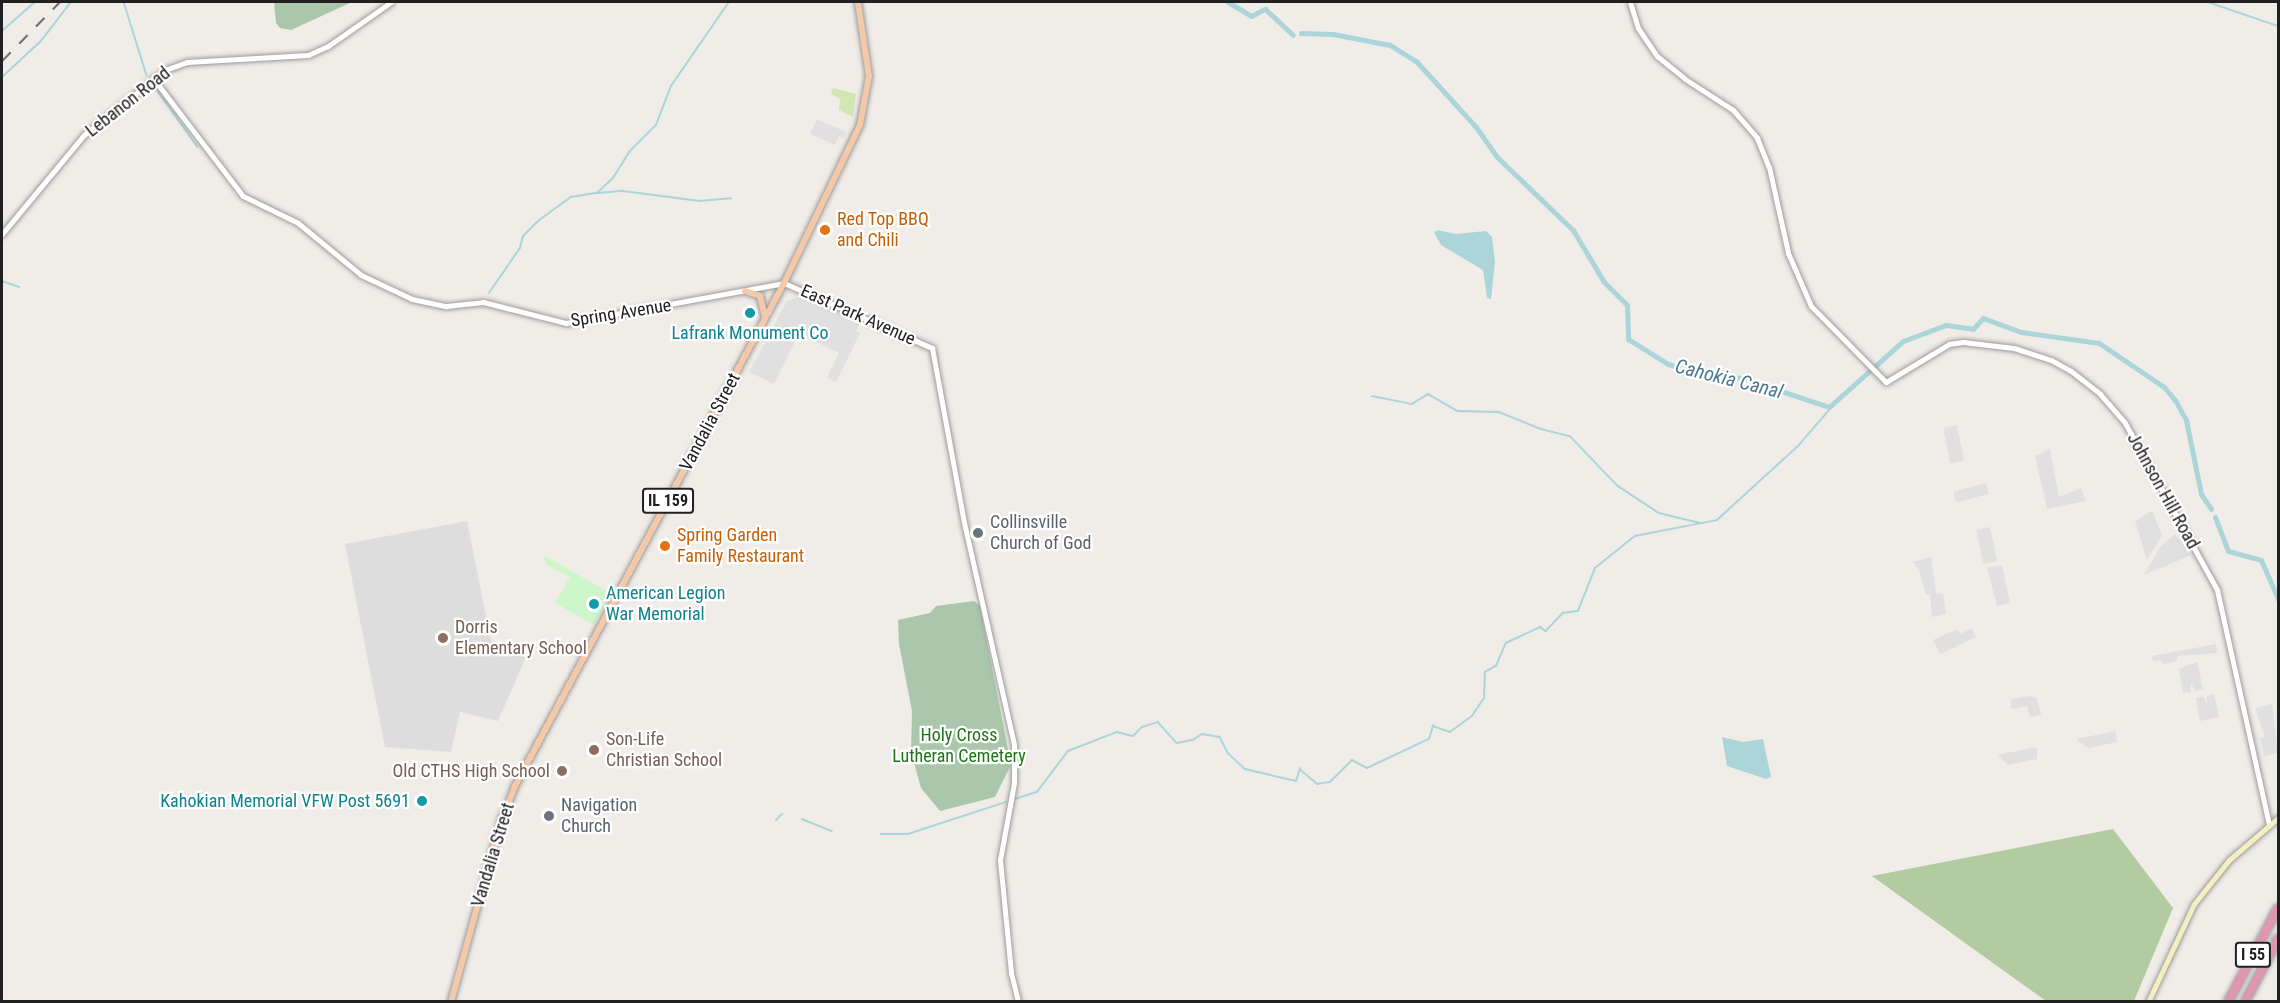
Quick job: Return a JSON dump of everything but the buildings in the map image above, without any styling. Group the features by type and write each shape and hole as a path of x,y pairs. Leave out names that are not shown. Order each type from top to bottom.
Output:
{"highway":[{"name":"I 55","path":"2228,1002 2278,908"},
{"name":"I 55","path":"2245,1002 2278,939"}],"main road":[{"name":"Vandalia Street","path":"451,1002 501,821 515,786 784,283 866,104 869,69 858,2"},
{"path":"745,291 760,296 765,319"},
{"path":"2148,1002 2194,904 2229,860 2278,818"}],"street":[{"name":"Lebanon Road","path":"2,234 84,135 153,78 188,62 308,55 328,46 391,2"},
{"name":"Johnson Hill Road","path":"1630,2 1638,28 1656,56 1733,110 1757,138 1769,166 1788,253 1812,306 1886,382 1942,347 1963,342 2014,348 2051,360 2105,399 2125,423 2217,590 2269,825"},
{"name":"Spring Avenue","path":"153,78 243,196 298,223 361,275 412,299 439,305 483,302 566,323 784,283"},
{"name":"East Park Avenue","path":"784,283 932,348 963,518 1014,746 1014,783 1000,860 1011,973 1018,1002"}],"shaded area":[{"path":"817,119 846,132 844,138 839,136 835,145 810,134"},
{"path":"799,296 860,323 856,331 860,333 836,382 827,378 839,353 799,333 774,384 749,372 787,301"},
{"path":"1957,425 1964,460 1950,463 1943,428"},
{"path":"2050,449 2059,497 2081,488 2086,501 2047,509 2035,456"},
{"path":"1986,483 1989,494 1956,502 1953,492"},
{"path":"2152,511 2162,535 2147,560 2135,521"},
{"path":"467,521 491,641 526,657 498,721 460,712 451,752 385,747 345,544"},
{"path":"1990,527 1997,561 1984,564 1976,530"},
{"path":"2175,534 2191,555 2144,575 2160,547"},
{"path":"1931,557 1936,593 1943,594 1946,614 1932,617 1930,594 1926,595 1919,570 1912,562"},
{"path":"2002,566 2010,603 1997,606 1987,567"},
{"path":"1972,628 1976,637 1940,654 1933,640 1957,629 1960,634"},
{"path":"2216,644 2217,653 2177,656 2177,661 2163,664 2161,660 2153,661 2152,656"},
{"path":"2197,662 2203,689 2195,691 2191,683 2191,692 2183,693 2179,669"},
{"path":"2214,694 2219,717 2200,721 2196,698 2203,697 2207,704 2207,696"},
{"path":"2031,696 2037,698 2041,715 2030,717 2027,706 2011,709 2011,699"},
{"path":"2272,704 2278,753 2264,756 2260,738 2265,737 2255,708"},
{"path":"2116,731 2117,742 2088,748 2076,739"},
{"path":"2037,747 2037,759 2008,765 1998,755"}],"green space":[{"path":"274,2 352,2 291,30 280,28 276,23"},
{"path":"833,88 856,94 853,117 839,110 840,99 831,94"},
{"path":"543,555 612,594 594,625 555,603 570,577 546,564"},
{"name":"Holy Cross Lutheran Cemetery","path":"974,601 980,606 1011,765 995,797 940,811 921,788 911,752 912,711 899,644 898,620 930,613 936,606"},
{"path":"2113,829 2173,908 2134,1001 2046,1001 1872,876"}],"water":[{"path":"1438,230 1456,234 1486,231 1492,237 1495,262 1491,299 1487,298 1483,270 1441,245 1434,232"},
{"path":"1722,737 1743,742 1763,739 1771,777 1766,779 1727,766"}],"waterway":[{"path":"2,31 35,2"},
{"path":"2,77 41,41 71,2"},
{"path":"124,2 147,76"},
{"path":"489,293 520,248 523,236 538,221 571,197 597,193 613,178 629,152 656,125 671,86 729,2"},
{"name":"Cahokia Canal","path":"1228,2 1251,16 1265,9 1293,35"},
{"path":"2208,2 2278,26"},
{"name":"Cahokia Canal","path":"1301,33 1333,34 1390,45 1416,61 1476,127 1496,156 1573,230 1604,282 1627,305 1628,339 1668,364 1694,372 1742,378 1829,407 1903,341 1946,325 1973,329 1983,318 2021,332 2099,343 2164,387 2175,400 2186,420 2201,494 2211,509"},
{"path":"153,84 198,147"},
{"path":"598,193 623,191 699,201 731,198"},
{"path":"2,281 19,287"},
{"path":"1372,396 1412,404 1428,394 1458,411 1499,412 1541,429 1570,436 1618,486 1659,513 1700,523"},
{"path":"1015,799 1037,792 1068,751 1117,732 1133,736 1142,727 1158,722 1177,743 1193,740 1202,734 1220,737 1228,753 1245,769 1296,781 1300,769 1317,784 1330,782 1352,760 1367,768 1429,739 1433,726 1450,732 1472,716 1484,698 1485,672 1496,666 1506,643 1540,627 1546,631 1563,613 1578,611 1595,568 1635,536 1717,520 1799,445 1837,401"},
{"name":"Cahokia Canal","path":"2215,517 2228,551 2261,560 2278,599"},
{"path":"881,834 908,834 1006,802"},
{"path":"776,820 782,814"},
{"path":"802,819 832,831"}],"railway":[{"path":"2,61 60,2"}],"place":[{"name":"Red Top BBQ and Chili","path":"825,230"},
{"name":"Lafrank Monument Co","path":"750,313"},
{"name":"Collinsville Church of God","path":"978,533"},
{"name":"Spring Garden Family Restaurant","path":"665,546"},
{"name":"American Legion War Memorial","path":"594,604"},
{"name":"Dorris Elementary School","path":"443,638"},
{"name":"Son-Life Christian School","path":"594,750"},
{"name":"Old CTHS High School","path":"562,771"},
{"name":"Kahokian Memorial VFW Post 5691","path":"422,801"},
{"name":"Navigation Church","path":"549,816"}]}
